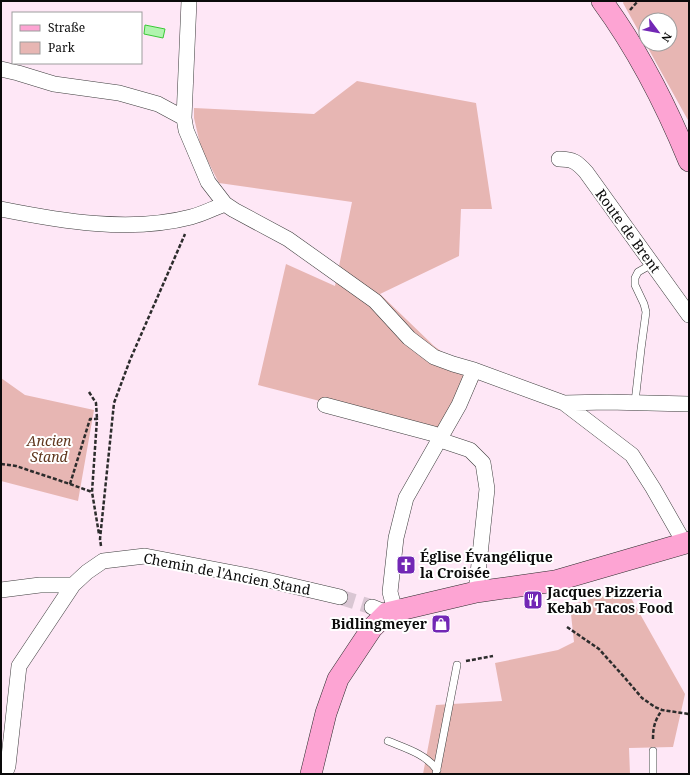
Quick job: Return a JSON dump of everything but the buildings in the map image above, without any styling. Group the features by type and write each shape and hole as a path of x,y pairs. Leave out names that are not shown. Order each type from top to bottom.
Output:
{"street":[{"path":"189,1 184,118 186,130 208,182 225,204 288,239 375,301 409,338 434,357 564,403 632,455 687,543 554,582 476,592 385,610"},
{"path":"602,1 618,22 640,59 660,97 689,161"},
{"path":"1,69 54,84 119,93 158,104 184,118"},
{"name":"Route de Brent","path":"560,159 567,159 577,162 586,172 689,315"},
{"path":"1,209 96,224 153,224 192,217 225,204"},
{"path":"311,774 326,713 338,680 385,610 390,592 396,538 406,498 440,440 459,404 474,370"},
{"path":"564,403 635,402 689,404"},
{"path":"325,405 434,434 440,440 470,450 483,463 487,489 476,592"},
{"name":"Chemin de l'Ancien Stand","path":"5,774 8,766 19,666 73,585 87,572 103,562 145,556 259,578 340,597"},
{"path":"1,590 40,586 73,585"}],"lane":[{"path":"635,402 646,312 635,285 635,278 638,272 652,264"},
{"path":"437,772 457,665"},
{"path":"388,740 421,755 433,765 437,772"},
{"path":"653,751 653,774"}],"path":[{"path":"100,539 114,403 130,360 192,217"},
{"path":"89,392 96,403 97,419 92,492 103,562"},
{"path":"70,484 90,419 97,419"},
{"path":"1,464 16,466 92,492"},
{"path":"567,627 599,649 642,698 662,710 689,714"},
{"path":"457,665 456,663 493,656"},
{"path":"653,751 653,730 656,720 662,710"}],"green space":[{"path":"624,1 689,1 689,122 650,52 678,52 678,12 638,12 638,30 623,3"},
{"path":"357,81 476,103 492,209 461,209 459,256 380,294 434,346 479,379 451,435 258,385 286,264 335,286 352,202 219,183 201,148 194,118 194,108 314,114"},
{"name":"Ancien Stand","path":"1,378 25,395 94,410 78,501 1,481"},
{"path":"626,589 685,694 673,747 629,748 630,774 423,774 436,705 502,701 495,663 558,650 574,642 570,605"}],"shaded area":[{"path":"145,25 165,29 163,38 144,34"}],"tunnel":[{"path":"340,597 372,607"}],"place":[{"name":"Église Évangélique la Croisée","path":"406,565"},
{"name":"Jacques Pizzeria Kebab Tacos Food","path":"533,600"},
{"name":"Bidlingmeyer","path":"441,624"}]}
